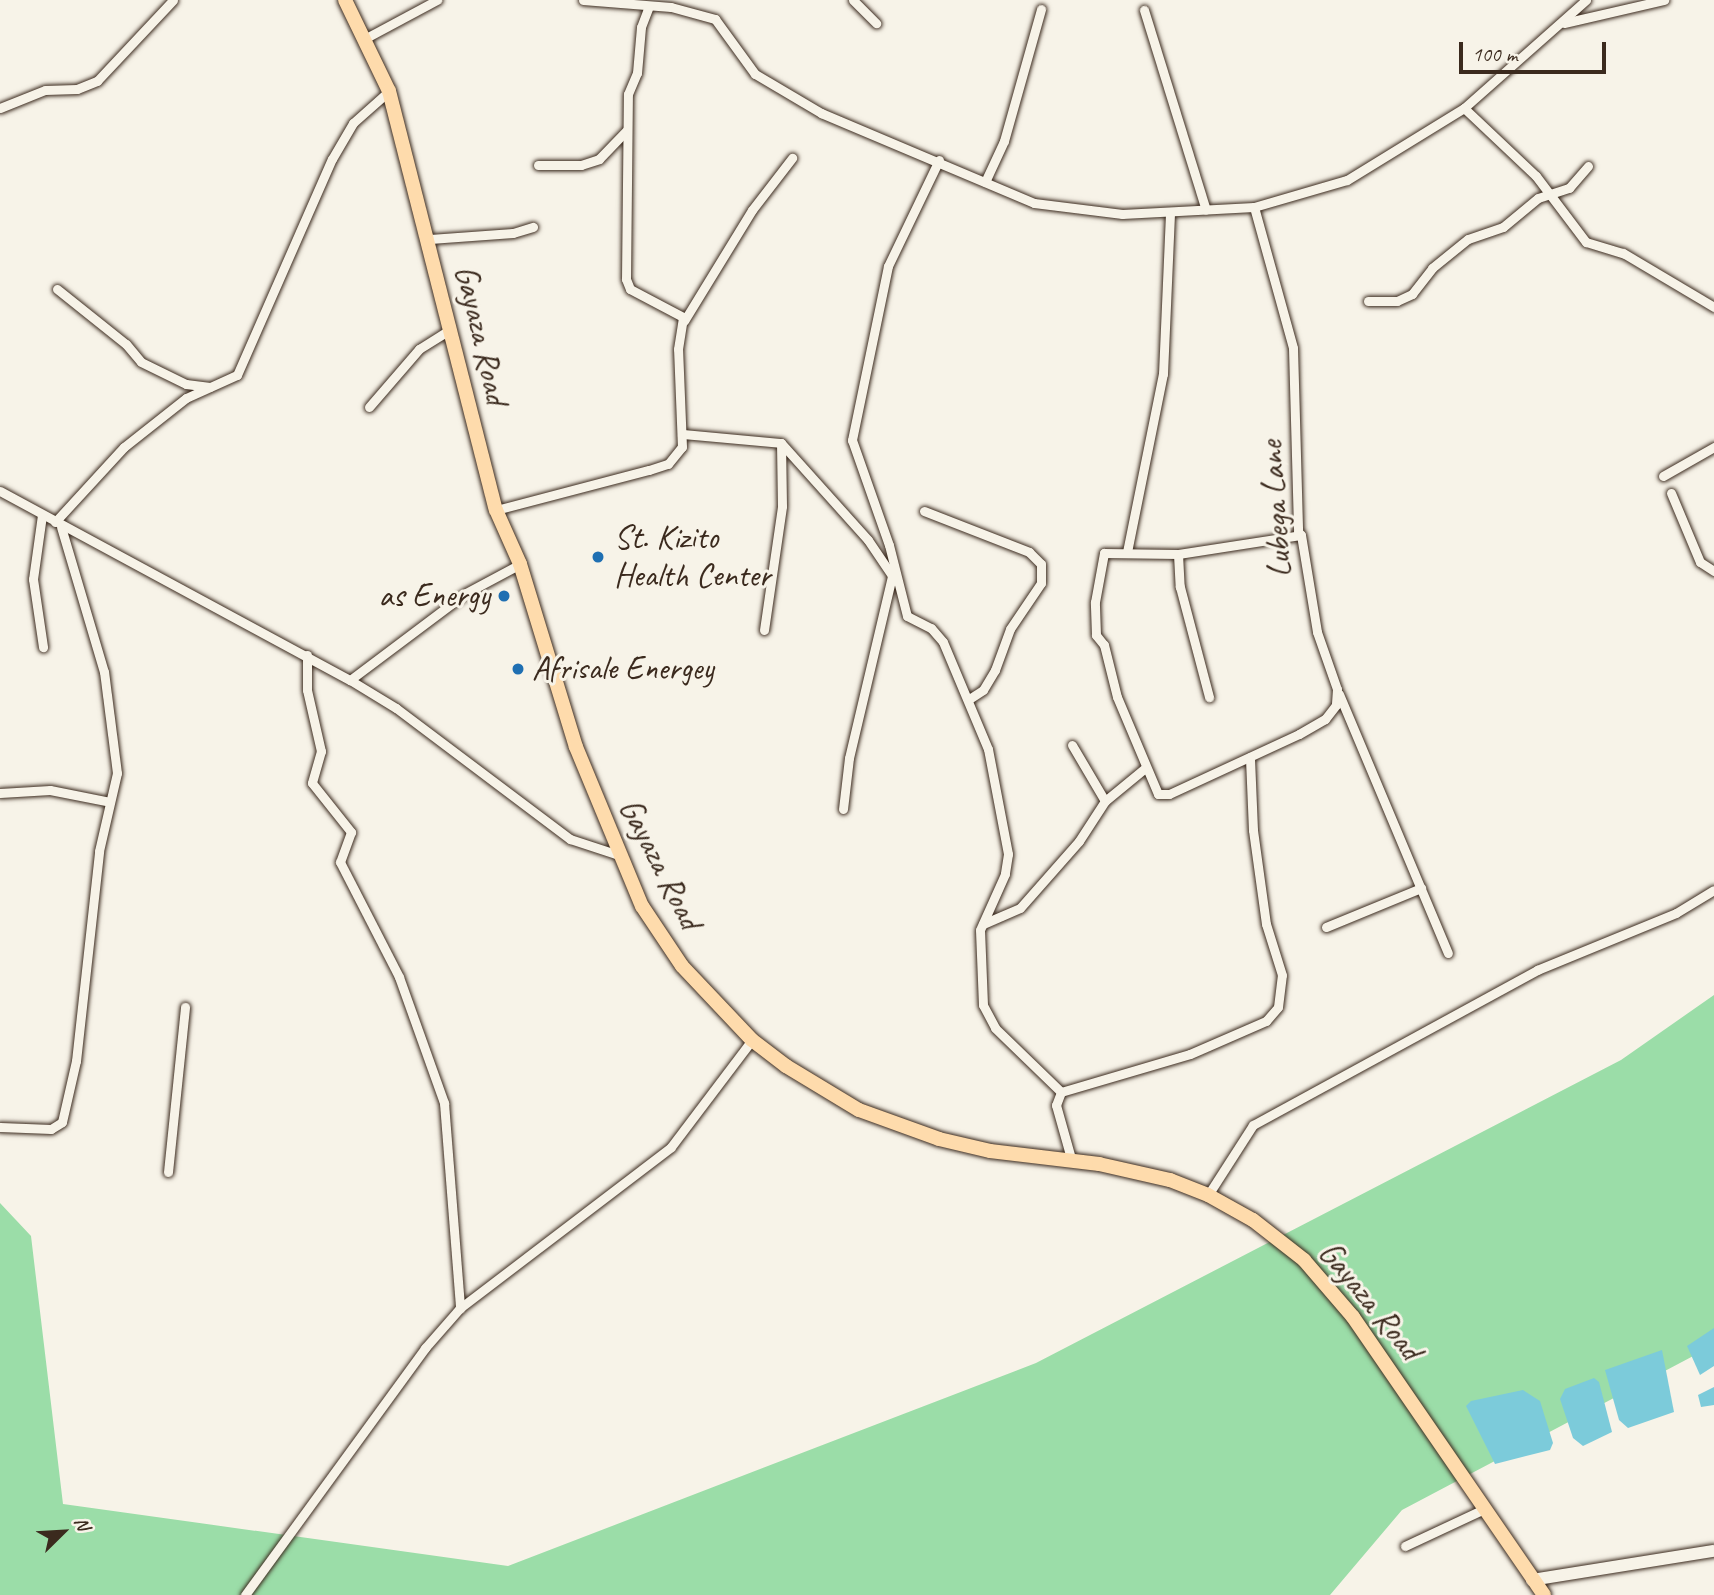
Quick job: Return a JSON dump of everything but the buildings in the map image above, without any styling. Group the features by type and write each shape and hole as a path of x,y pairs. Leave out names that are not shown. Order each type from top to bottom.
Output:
{"main road":[{"name":"Gayaza Road","path":"345,0 366,38 388,91 430,239 450,330 496,510 520,564 576,747 642,906 682,966 752,1041 826,1092 891,1124 990,1151 1132,1170 1208,1195 1253,1220 1304,1260 1353,1317 1544,1595"}],"street":[{"path":"0,108 45,90 77,89 97,81 173,0"},
{"path":"366,38 437,0"},
{"path":"583,0 671,7 715,19 755,74 776,89 821,113 1053,208 1122,214 1254,207 1347,180 1464,108 1540,37 1562,23 1586,0"},
{"path":"671,7 682,0"},
{"path":"853,0 876,23"},
{"path":"1562,23 1664,0"},
{"path":"649,6 641,27 637,73 628,94 626,279 629,289 678,311 684,321"},
{"path":"985,182 1004,141 1041,9"},
{"path":"1144,10 1206,210"},
{"path":"58,525 124,447 186,398 237,375 332,159 352,123 388,91"},
{"path":"1464,108 1536,176 1586,242 1623,253 1714,307"},
{"path":"538,165 581,165 599,159 627,130"},
{"path":"496,510 668,464 678,454 682,434 678,349 684,321 752,210 792,159"},
{"path":"939,160 888,265 852,440 889,545 895,580 907,616 936,632 969,699 988,749 1008,854 1005,874 983,924 983,1005 987,1017 1061,1092"},
{"path":"1368,301 1397,300 1412,293 1432,268 1468,239 1503,227 1538,198 1550,197 1576,183 1588,166"},
{"name":"Lubega Lane","path":"1254,207 1293,348 1296,512 1309,599 1337,689 1448,953"},
{"path":"1128,552 1163,374 1170,212"},
{"path":"430,239 513,233 533,227"},
{"path":"57,289 126,344 141,362 186,384 211,388"},
{"path":"369,407 419,349 450,330"},
{"path":"682,434 781,443 868,540 895,580 849,758 843,810"},
{"path":"764,630 782,506 781,443"},
{"path":"1663,476 1714,447"},
{"path":"0,491 58,525 174,582 350,680 396,708 570,839 619,855"},
{"path":"1671,493 1700,562 1714,571"},
{"path":"923,511 1029,552 1041,564 1041,583 1010,629 996,670 983,690 969,699"},
{"path":"42,515 33,579 43,647"},
{"path":"0,1126 51,1129 62,1122 76,1061 99,851 117,774 104,672 58,525"},
{"path":"1301,535 1178,554 1104,553 1099,562 1096,635 1104,645 1117,697 1153,788 1163,796 1250,757 1325,719 1336,705 1337,689"},
{"path":"1178,554 1181,591 1209,697"},
{"path":"350,680 466,593 520,564"},
{"path":"307,655 307,690 321,751 312,783 351,832 341,862 399,977 444,1102 460,1308"},
{"path":"1072,745 1105,801"},
{"path":"1061,1092 1190,1054 1266,1021 1278,1007 1282,975 1266,924 1253,830 1250,757"},
{"path":"983,924 1020,908 1034,894 1046,875 1079,841 1105,801 1145,768"},
{"path":"0,793 50,790 110,802"},
{"path":"1326,927 1421,888"},
{"path":"1208,1195 1254,1125 1537,970 1676,914 1714,890"},
{"path":"169,1172 185,1007"},
{"path":"245,1595 425,1348 460,1308 671,1147 752,1041"},
{"path":"1061,1092 1056,1105 1072,1162"},
{"path":"1405,1546 1486,1508"},
{"path":"1532,1580 1714,1551"}],"green space":[{"path":"1714,995 1714,1345 1402,1510 1330,1595 0,1595 0,1203 31,1236 63,1504 508,1566 1036,1363 1621,1060"}],"water":[{"path":"1714,1328 1714,1366 1700,1375 1687,1346"},
{"path":"1662,1350 1674,1412 1628,1428 1619,1420 1605,1370"},
{"path":"1594,1378 1599,1382 1612,1432 1583,1446 1573,1438 1560,1399 1565,1389"},
{"path":"1714,1387 1714,1405 1701,1407 1698,1395"},
{"path":"1523,1390 1540,1401 1553,1443 1550,1450 1495,1464 1466,1406 1471,1401"}],"place":[{"name":"St. Kizito Health Center","path":"598,557"},
{"name":"as Energy","path":"504,596"},
{"name":"Afrisale Energey","path":"518,669"}]}
